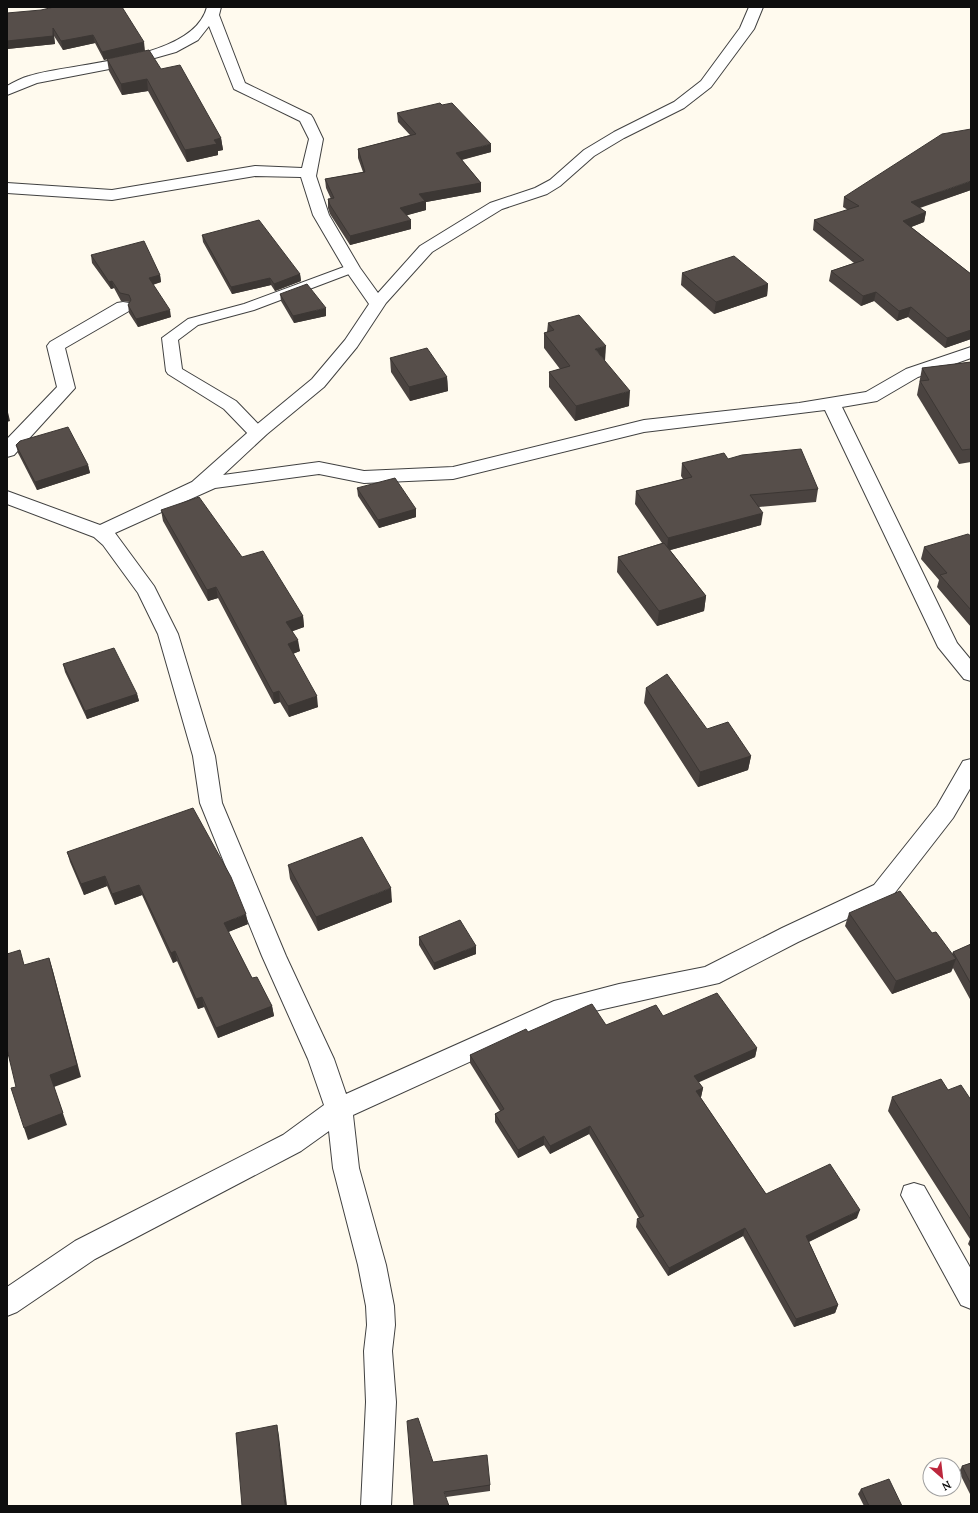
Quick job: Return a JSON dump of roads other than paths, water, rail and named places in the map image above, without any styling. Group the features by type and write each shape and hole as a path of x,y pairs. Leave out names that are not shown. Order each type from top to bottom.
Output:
{"street":[{"path":"198,487 257,433 318,383 351,343 377,304 430,247 496,206 541,190 555,183 589,153 619,135 632,130 680,105 706,84 747,29 756,7"},
{"path":"213,11 238,86 306,118 316,139 308,176 321,215 352,268 377,304"},
{"path":"7,91 33,79 130,61 171,49 193,37 213,11"},
{"path":"7,188 112,195 255,171 309,173"},
{"path":"7,451 24,431 66,388 56,346 123,307"},
{"path":"101,532 198,487 237,478 283,474 319,468 331,469 352,476 364,477 453,473 644,426 799,410 871,397 912,373 971,352"},
{"path":"831,404 866,481 948,647 971,674"},
{"path":"7,496 101,532 110,540 147,591 168,634 204,756 211,803 274,956 321,1059 339,1110 346,1168 372,1265 380,1306 381,1325 378,1351 381,1402 376,1506"},
{"path":"7,1303 85,1250 292,1143 339,1110 563,1008 619,994 710,976 790,935 882,892 945,812 971,767"},
{"path":"914,1195 971,1296"}],"lane":[{"path":"257,433 230,405 174,370 170,338 193,322 249,307 352,268"}]}
